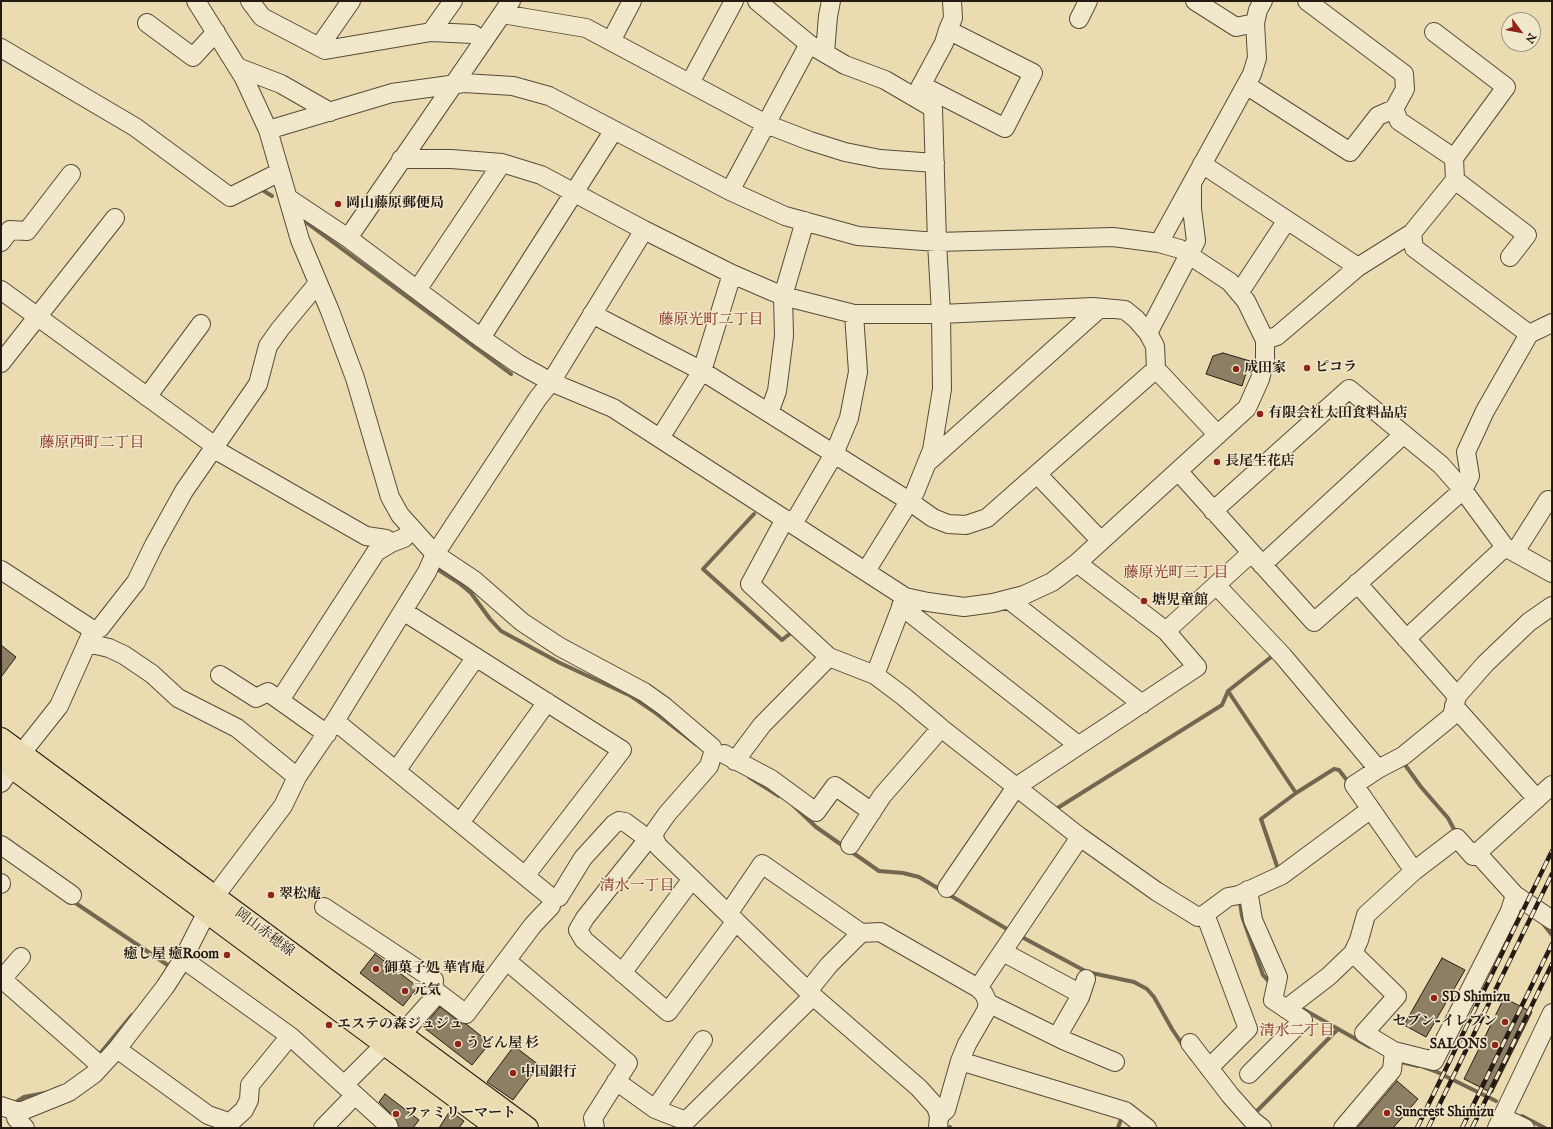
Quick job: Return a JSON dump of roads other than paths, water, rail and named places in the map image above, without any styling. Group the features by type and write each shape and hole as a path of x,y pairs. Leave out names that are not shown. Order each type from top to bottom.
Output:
{"main road":[{"name":"岡山赤穂線","path":"1,739 9,766 211,904 393,1040 498,1128"},
{"name":"岡山赤穂線","path":"393,1040 527,1128"}],"street":[{"path":"196,1 244,78 268,130 300,240 355,378 390,497 400,515 412,529 431,563 474,580 522,622 554,643 644,692 665,707 722,756 772,779 816,812 835,786 872,812"},
{"path":"250,1 262,17 325,50 431,32 473,34 483,41"},
{"path":"319,47 351,1"},
{"path":"431,32 453,1"},
{"path":"611,41 632,1"},
{"path":"690,83 734,1"},
{"path":"757,1 809,44 845,65 918,91 1005,128 1033,73 948,30"},
{"path":"825,53 828,16 831,1"},
{"path":"918,91 944,43 953,18 952,1"},
{"path":"1079,20 1088,1"},
{"path":"1195,1 1236,27 1255,23"},
{"path":"1159,243 1252,74 1256,58 1255,23 1258,10 1264,1"},
{"path":"1246,85 1350,152 1378,116 1394,109 1405,89 1404,74 1306,1"},
{"path":"348,238 401,159 507,8 586,28 766,124 810,141 845,152 880,159 935,163"},
{"path":"146,24 193,57 216,32"},
{"path":"1266,340 1277,336 1358,267 1412,233 1455,180 1454,158 1506,87 1434,32"},
{"path":"730,191 809,44"},
{"path":"1,48 135,128 230,197 280,172"},
{"path":"237,67 281,84 330,112"},
{"path":"268,130 392,93 464,83 513,86 549,96 730,191 785,216 858,236 937,242 1113,237 1159,243 1180,249 1230,282 1246,301 1266,340 1265,359 1260,379 1247,408 1077,563 1052,582 1024,596 993,603 964,607 928,602 903,602"},
{"path":"866,571 915,492 932,450 942,388 941,314 937,242 933,108 918,91"},
{"path":"1394,109 1399,121 1454,158"},
{"path":"481,338 614,130"},
{"path":"401,159 451,159 502,163 541,175 644,230 732,274 783,296 854,314 941,314 1100,308 1125,310 1136,319 1148,333 1155,346 1156,369 1218,435"},
{"path":"417,290 502,163"},
{"path":"1202,164 1358,267"},
{"path":"1,242 10,230 27,231 71,174"},
{"path":"1455,180 1527,235 1510,257"},
{"path":"1148,333 1196,241 1192,209 1192,183"},
{"path":"288,198 348,238 517,364 551,382 613,408 866,571 1078,745"},
{"path":"1,363 115,218"},
{"path":"1239,292 1287,220"},
{"path":"769,413 776,391 784,336 783,296 805,221"},
{"path":"9,1109 22,1111 69,1092 94,1074 96,1062 117,1049 165,987 183,959 211,904 283,806 297,777 331,727 431,563 538,398 551,382 644,230"},
{"path":"1412,233 1414,248 1529,334"},
{"path":"660,438 702,371 732,274"},
{"path":"9,766 60,706 90,637 100,628 136,582 154,545 184,491 258,384 268,346 318,283"},
{"path":"1,290 214,448 366,536 386,539 391,543"},
{"path":"927,462 1100,308"},
{"path":"592,314 702,371 909,501 933,518 948,524 966,525 987,518 1156,369"},
{"path":"854,314 858,372 849,418 834,454 750,584 829,657 875,675 1080,837 1156,891 1198,917 1205,914 1228,897 1239,895 1282,875 1370,809"},
{"path":"1178,471 1314,622 1463,490 1470,476 1466,452 1484,411 1529,334 1552,323"},
{"path":"147,397 201,324"},
{"path":"1213,511 1349,389 1441,465 1510,549 1552,573"},
{"path":"1166,631 1216,585 1257,559 1404,434"},
{"path":"1037,474 1101,541"},
{"path":"1406,639 1510,549 1548,500 1552,503"},
{"path":"280,700 376,552 391,543 404,538 412,529"},
{"path":"948,888 1016,786 1197,667 1166,631 1077,563"},
{"path":"1,570 90,637 124,655 152,674 178,698 237,728 297,777"},
{"path":"1357,583 1406,639 1537,799"},
{"path":"1216,585 1283,656 1378,769"},
{"path":"1008,600 1142,704"},
{"path":"875,675 903,602"},
{"path":"1414,871 1354,785 1378,769 1403,756 1452,716 1456,701 1485,664 1529,622 1552,606"},
{"path":"403,611 622,750 525,876"},
{"path":"396,771 476,656"},
{"path":"829,657 762,725 722,756 667,814 651,838 585,918 578,930 584,940 668,1012 731,923 762,864 861,933 880,932 978,988 984,994 988,1002 1057,1037 1115,1062"},
{"path":"220,675 256,698 268,692 331,727 396,771 552,898 559,897 583,858 614,824 619,821 625,822 651,838 688,883 810,994 919,1088 936,1107 938,1122"},
{"path":"460,823 547,702"},
{"path":"850,844 882,796 941,728"},
{"path":"1291,1005 1329,976 1353,953 1359,940 1366,915 1414,871 1457,838 1473,856 1552,785"},
{"path":"978,988 1080,837"},
{"path":"1,846 72,895"},
{"path":"1477,853 1515,895 1552,920"},
{"path":"622,973 688,883"},
{"path":"1248,890 1253,920 1278,977 1273,1000 1291,1005 1303,1020 1249,1074"},
{"path":"1353,953 1397,996 1364,1033 1393,1056 1434,1061 1510,911 1515,895"},
{"path":"433,989 466,1014 533,925 551,906 552,898"},
{"path":"323,1128 349,1090 393,1040 433,999 434,980 324,908"},
{"path":"1205,914 1248,1029 1209,1068"},
{"path":"616,1081 655,1109 686,1121 810,994 829,965 861,933"},
{"path":"1003,952 1084,986 1057,1037"},
{"path":"21,957 2,979 96,1062"},
{"path":"183,959 290,1036 388,1125 389,1128"},
{"path":"507,961 628,1063 593,1118 595,1128"},
{"path":"938,1122 946,1110 960,1061 967,1044 986,1011 988,1002"},
{"path":"1525,1128 1499,1123 1552,1013"},
{"path":"117,1049 204,1122 228,1122 237,1124 249,1100 250,1085 290,1036"},
{"path":"655,1109 703,1040"},
{"path":"1190,1043 1209,1068 1255,1122"},
{"path":"1343,1128 1392,1070 1393,1056"},
{"path":"960,1061 1124,1111 1147,1128"},
{"path":"9,1109 24,1128"}],"waterway":[{"path":"259,188 272,196"},
{"path":"307,223 511,374"},
{"path":"754,514 703,569 782,640 792,632 794,633"},
{"path":"434,569 437,569 459,583 471,593 501,631 560,663 631,696 697,745"},
{"path":"1275,654 1228,691 1296,793 1261,819 1278,869 1276,870"},
{"path":"1054,808 1056,809 1222,705 1228,691"},
{"path":"1403,762 1421,787 1448,818 1456,833"},
{"path":"1296,793 1334,769 1339,770 1349,783 1350,782"},
{"path":"749,777 779,796"},
{"path":"793,805 816,827 879,871 903,873 919,877 1012,932"},
{"path":"71,900 169,966"},
{"path":"1240,902 1242,916 1263,975 1271,984"},
{"path":"1541,921 1552,935"},
{"path":"1020,936 1087,972 1134,982 1147,989 1154,997 1172,1029 1192,1059"},
{"path":"1301,1008 1370,1047"},
{"path":"98,1056 132,1015"},
{"path":"1254,1114 1338,1029"},
{"path":"1397,1061 1418,1066"},
{"path":"1424,1067 1496,1101"},
{"path":"13,1104 24,1097 45,1093"},
{"path":"1522,1116 1545,1128"},
{"path":"1118,1128 1121,1119"}],"railway":[{"path":"1417,1128 1552,851"},
{"path":"1428,1128 1552,874"},
{"path":"1462,1128 1552,944"},
{"path":"1472,1128 1552,964"}],"place":[{"name":"岡山藤原郵便局","path":"338,204"},
{"name":"ピコラ","path":"1307,368"},
{"name":"成田家","path":"1236,369"},
{"name":"有限会社太田食料品店","path":"1260,414"},
{"name":"長尾生花店","path":"1217,462"},
{"name":"塘児童館","path":"1144,601"},
{"name":"翠松庵","path":"271,895"},
{"name":"癒し屋 癒Room","path":"227,955"},
{"name":"御菓子処 華宵庵","path":"376,969"},
{"name":"元気","path":"405,991"},
{"name":"SD Shimizu","path":"1434,998"},
{"name":"セブン-イレブン","path":"1505,1022"},
{"name":"エステの森ジュジュ","path":"329,1025"},
{"name":"うどん屋 杉","path":"458,1044"},
{"name":"SALONS","path":"1495,1045"},
{"name":"中国銀行","path":"513,1073"},
{"name":"Suncrest Shimizu","path":"1387,1113"},
{"name":"ファミリーマート","path":"396,1114"}],"district":[{"name":"藤原光町二丁目","path":"711,321"},
{"name":"藤原西町二丁目","path":"92,444"},
{"name":"藤原光町三丁目","path":"1176,574"},
{"name":"清水一丁目","path":"637,887"},
{"name":"清水二丁目","path":"1297,1032"}]}
